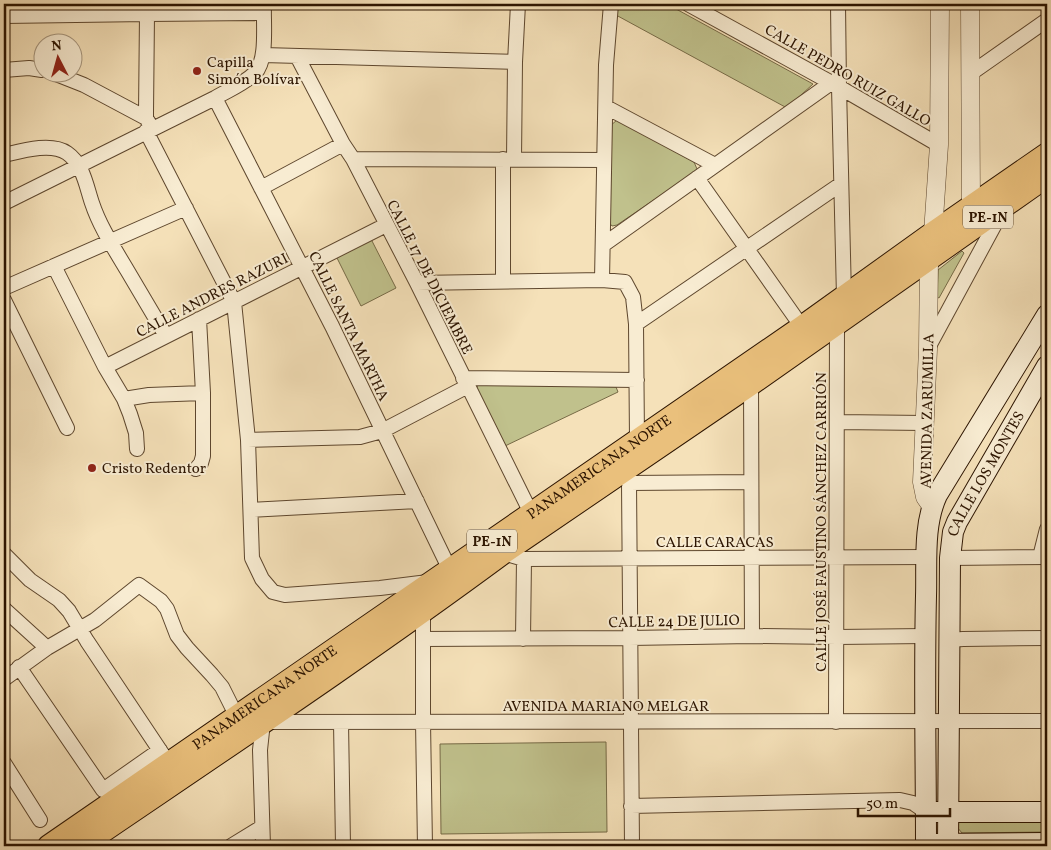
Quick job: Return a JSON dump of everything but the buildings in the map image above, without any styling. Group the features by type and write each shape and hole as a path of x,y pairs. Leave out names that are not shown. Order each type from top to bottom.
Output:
{"highway":[{"name":"PANAMERICANA NORTE","path":"49,846 165,757 237,717 802,327 1047,154"},
{"name":"PANAMERICANA NORTE","path":"81,846 263,722 503,553 625,478 751,384 1047,176"}],"main road":[{"path":"932,506 1047,315"},
{"name":"CALLE LOS MONTES","path":"950,558 953,532 957,522 1047,366"},
{"name":"AVENIDA ZARUMILLA","path":"926,845 925,636 928,529 932,506"},
{"path":"948,845 950,558"},
{"path":"926,812 1047,812"},
{"path":"926,845 1047,843"}],"street":[{"path":"503,281 518,4"},
{"path":"602,280 606,65 610,4"},
{"name":"CALLE PEDRO RUIZ GALLO","path":"688,4 940,145"},
{"path":"838,4 835,85 841,184 844,297"},
{"name":"AVENIDA ZARUMILLA","path":"932,506 925,497 922,482 928,349 929,259 940,145 940,4"},
{"path":"970,4 971,207"},
{"path":"4,16 59,10 147,14 227,9 264,9 264,56 256,72 247,79 214,98 148,126 79,165 4,203"},
{"path":"147,14 148,126 186,208 234,302 248,440 252,558 262,579 273,592 285,595 380,588 442,576"},
{"path":"970,74 1047,20"},
{"path":"264,56 515,62"},
{"name":"CALLE 17 DE DICIEMBRE","path":"297,56 417,283 531,513"},
{"path":"4,70 32,68"},
{"path":"76,82 148,126"},
{"path":"602,245 715,165 835,85"},
{"name":"CALLE SANTA MARTHA","path":"214,98 302,268 417,501 442,576"},
{"path":"606,107 715,165"},
{"path":"261,188 343,144"},
{"path":"4,155 23,150 59,149 67,153 79,165 94,208 110,241 166,336"},
{"path":"352,158 604,160"},
{"path":"697,178 802,327"},
{"path":"636,324 841,184"},
{"path":"928,349 1004,206"},
{"path":"4,288 186,208"},
{"name":"CALLE ANDRES RAZURI","path":"105,366 386,225"},
{"path":"54,266 124,399 136,433 137,449"},
{"path":"417,283 602,280 625,282 633,297 636,324 637,440"},
{"path":"4,300 67,428"},
{"path":"196,469 201,463 203,456 200,319"},
{"name":"CALLE JOSÉ FAUSTINO SÁNCHEZ CARRIÓN","path":"836,722 838,323"},
{"path":"248,440 360,437 382,430 465,382 637,380"},
{"path":"751,384 752,636"},
{"path":"124,399 149,395 203,393"},
{"path":"837,422 925,422"},
{"path":"632,846 630,558 625,478 751,482"},
{"path":"251,510 417,501"},
{"path":"950,558 1044,557 1047,529"},
{"name":"CALLE CARACAS","path":"503,553 524,559 927,557"},
{"path":"4,554 30,580 59,600 69,611 165,757 103,790 19,667"},
{"path":"523,639 524,559"},
{"path":"4,679 46,648 95,620 139,585 161,601 167,609 178,635 187,648 222,687 237,717"},
{"path":"4,609 46,648"},
{"path":"423,610 425,846"},
{"name":"CALLE 24 DE JULIO","path":"423,639 925,636"},
{"path":"950,640 1047,638"},
{"name":"AVENIDA MARIANO MELGAR","path":"263,722 1047,721"},
{"path":"263,722 260,750 263,846"},
{"path":"341,722 343,846"},
{"path":"4,764 8,779 40,820"},
{"path":"632,806 900,800 913,803 926,812"},
{"path":"231,846 262,827"}],"green space":[{"path":"618,4 667,4 813,84 787,108 616,15"},
{"path":"617,120 694,162 697,169 617,225 612,226 607,220 610,126"},
{"path":"371,239 396,288 361,306 336,256"},
{"path":"962,251 964,253 939,298 937,297 938,270"},
{"path":"478,384 616,387 618,392 505,446 476,391"},
{"path":"606,742 607,832 441,834 440,744"},
{"path":"960,820 1047,820 1047,832 962,833 957,827"}],"place":[{"name":"Capilla Simón Bolívar","path":"197,71"},
{"name":"Cristo Redentor","path":"92,468"}]}
